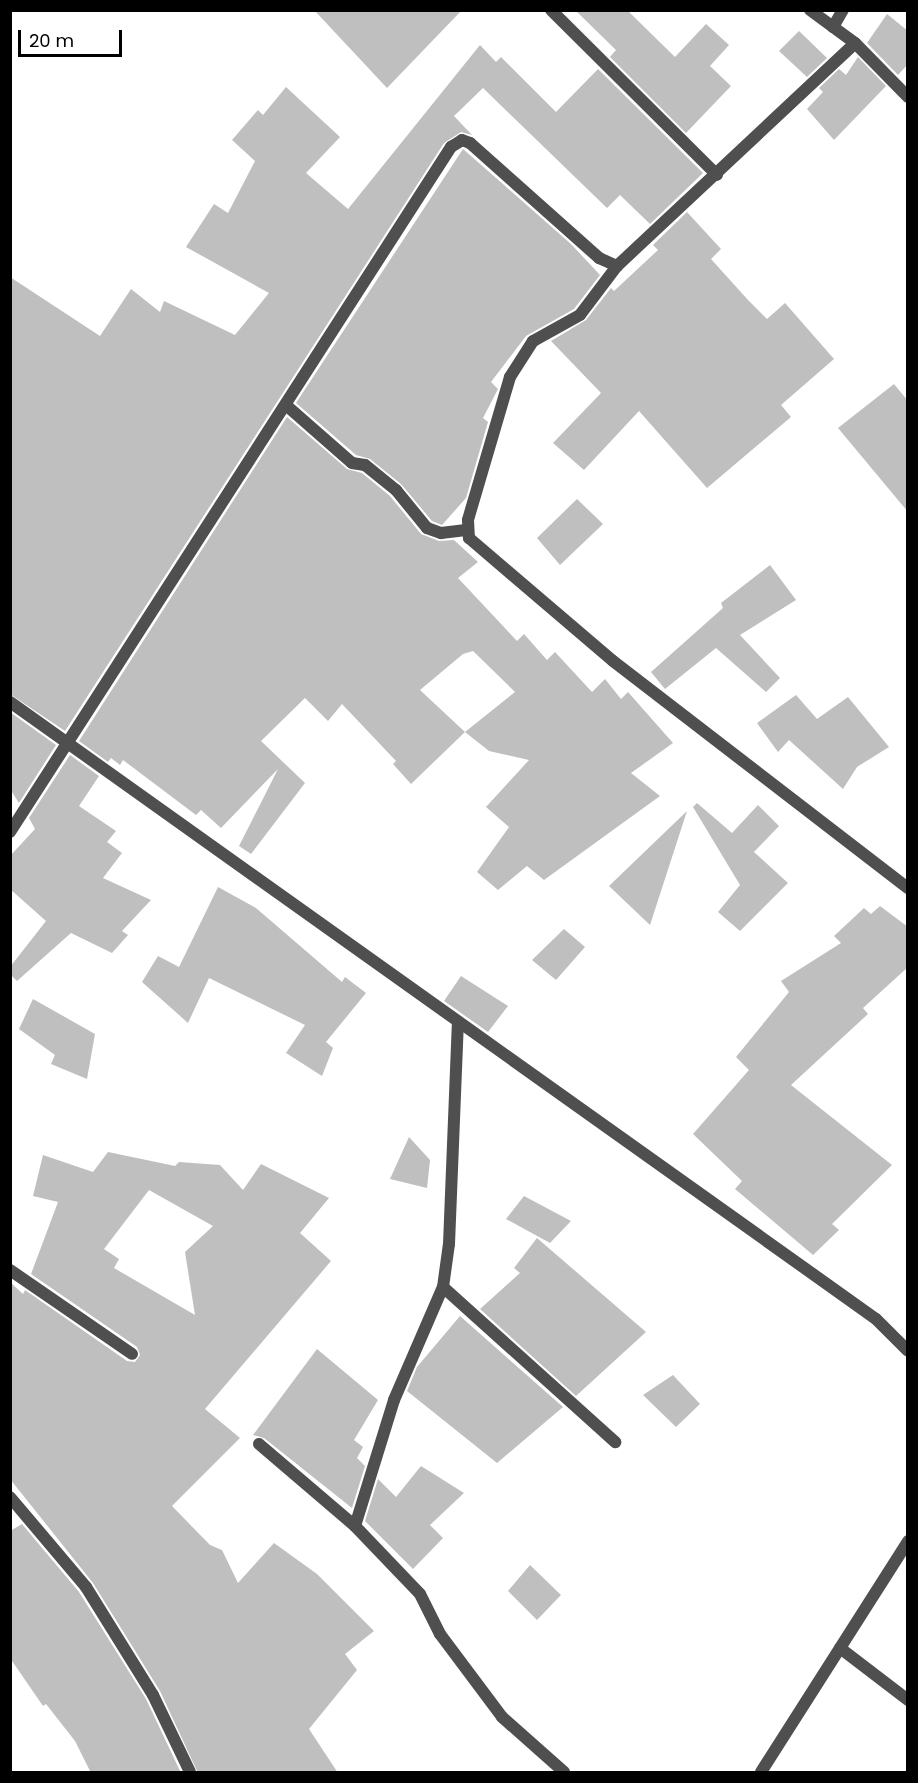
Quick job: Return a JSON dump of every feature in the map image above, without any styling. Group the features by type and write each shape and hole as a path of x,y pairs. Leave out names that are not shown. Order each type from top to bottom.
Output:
{"street":[{"path":"551,10 717,175"},
{"path":"810,10 855,43 908,98"},
{"path":"833,27 843,10"},
{"path":"855,43 717,175 616,266 580,315 533,341 521,356 510,377 466,530 478,548 613,661 908,888"},
{"path":"10,832 65,743 458,142 470,143 599,258 616,266"},
{"path":"287,406 352,463 365,465 396,490 427,528 441,533 466,530"},
{"path":"10,702 876,1319 908,1351"},
{"path":"355,1526 394,1400 443,1287 449,1244 458,1022"},
{"path":"10,1270 132,1354"},
{"path":"443,1287 615,1442"},
{"path":"259,1444 355,1526 420,1594 440,1634 502,1717 564,1773"},
{"path":"10,1497 86,1587 153,1695 190,1773"},
{"path":"761,1773 908,1541"},
{"path":"840,1648 908,1700"}],"building":[{"path":"314,10 462,10 387,88"},
{"path":"575,10 627,10 675,57 706,24 729,45 710,66 731,86 686,133 610,57 616,50"},
{"path":"887,14 908,31 908,64 898,75 867,43"},
{"path":"799,31 827,58 807,77 779,51"},
{"path":"480,45 496,62 501,57 556,112 598,69 703,173 650,224 620,195 607,208 483,88 454,116 472,135 461,132 444,143 65,731 10,694 10,277 100,336 131,289 160,312 164,301 235,335 269,293 186,247 214,204 228,213 255,161 232,140 258,110 263,115 286,87 340,137 306,173 348,209"},
{"path":"858,57 886,86 834,140 807,109 823,92 819,88 839,69 846,75"},
{"path":"463,149 571,244 600,275 574,309 526,336 491,382 498,389 483,418 488,422 466,498 442,525 432,521 401,484 370,459 356,455 296,403"},
{"path":"687,212 721,249 711,259 767,319 785,303 834,359 781,405 791,417 707,488 639,411 584,470 553,443 601,393 551,341 586,320 611,288 614,291 658,250 653,245"},
{"path":"894,384 908,401 908,512 838,428"},
{"path":"287,417 347,469 362,473 390,496 421,534 439,541 454,540 478,562 458,578 517,641 524,634 547,660 555,652 592,692 605,679 621,699 628,692 673,743 631,773 660,796 544,880 527,866 498,890 477,872 509,827 486,807 529,760 489,751 465,732 411,784 393,764 396,761 342,704 328,721 305,698 261,741 305,783 251,854 239,846 278,769 221,828 201,810 196,815 123,760 120,765 111,758 108,762 79,741","holes":["473,651 515,692 465,732 420,690 463,654"]},
{"path":"577,499 603,524 560,565 537,538"},
{"path":"770,565 796,600 740,635 780,678 766,692 716,648 665,689 651,672 723,608 721,603"},
{"path":"796,695 817,719 848,697 889,747 857,767 843,789 789,740 778,752 757,723"},
{"path":"10,712 56,745 19,803 10,789"},
{"path":"70,755 99,776 79,806 116,831 107,842 122,853 103,878 151,900 122,931 128,935 112,953 71,933 17,981 10,974 10,967 46,921 10,889 10,856 35,829 29,818"},
{"path":"697,803 732,833 758,805 779,826 754,852 788,883 740,931 718,912 740,885 693,807"},
{"path":"687,811 650,925 609,886"},
{"path":"218,887 256,908 342,982 345,977 366,993 326,1042 333,1048 322,1076 286,1053 305,1025 209,978 188,1023 142,982 158,956 179,967"},
{"path":"880,906 908,927 908,967 863,1008 868,1014 791,1085 892,1165 832,1224 839,1230 813,1255 735,1189 742,1181 693,1134 749,1070 736,1057 789,992 781,981 841,943 834,936 864,908 871,914"},
{"path":"564,929 585,947 556,980 532,960"},
{"path":"461,976 508,1006 488,1032 444,1001"},
{"path":"33,999 95,1034 87,1079 51,1064 55,1055 19,1029"},
{"path":"409,1137 430,1160 427,1188 390,1179"},
{"path":"108,1152 175,1166 179,1162 220,1165 243,1190 261,1164 329,1198 300,1233 331,1261 205,1409 240,1438 172,1506 210,1545 222,1550 238,1583 274,1543 317,1574 374,1631 345,1654 357,1670 309,1729 338,1773 198,1773 160,1691 93,1583 10,1479 10,1282 23,1294 25,1290 127,1361 135,1362 140,1355 137,1347 31,1274 58,1202 33,1196 43,1155 93,1172","holes":["149,1190 213,1226 185,1252 195,1315 114,1268 119,1259 104,1249"]},
{"path":"524,1196 571,1221 550,1243 506,1219"},
{"path":"537,1238 646,1332 576,1396 480,1309 520,1273 514,1268"},
{"path":"460,1316 563,1407 497,1463 407,1391 417,1367"},
{"path":"317,1349 378,1400 354,1440 363,1447 357,1458 365,1466 352,1508 264,1438 253,1435"},
{"path":"673,1375 700,1404 676,1427 643,1395"},
{"path":"421,1466 464,1493 430,1525 443,1538 413,1569 365,1521 378,1479 396,1497"},
{"path":"22,1524 79,1592 146,1699 181,1773 91,1773 75,1741 46,1704 43,1706 10,1658 10,1531"},
{"path":"530,1565 561,1595 537,1620 508,1591"}]}
